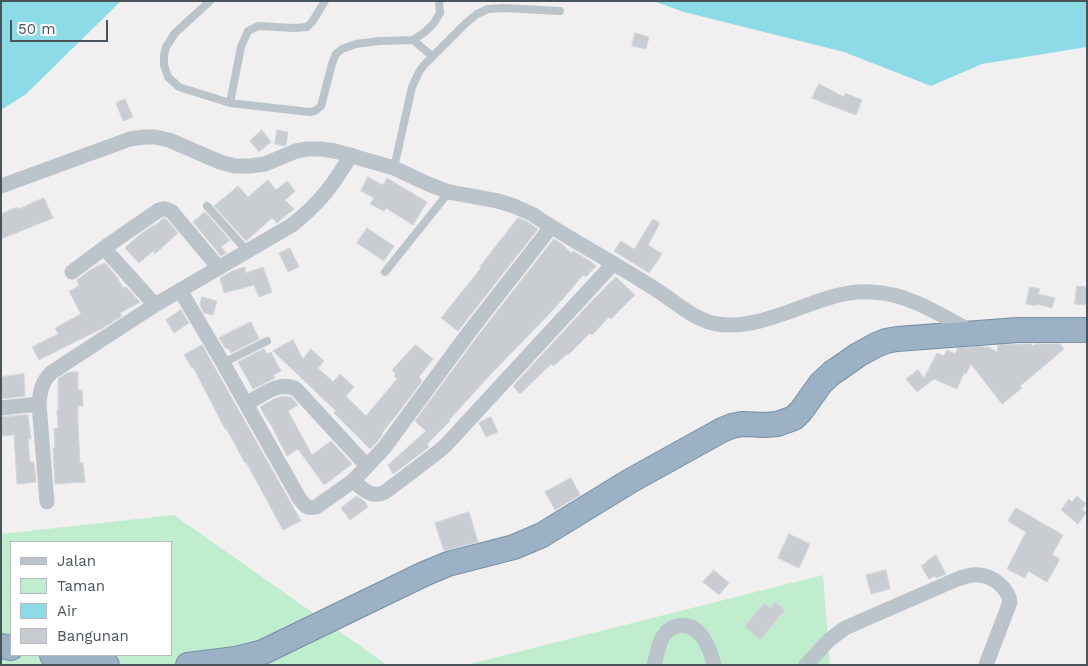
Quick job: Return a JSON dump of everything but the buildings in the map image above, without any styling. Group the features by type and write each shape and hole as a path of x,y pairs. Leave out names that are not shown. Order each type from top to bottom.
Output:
{"highway":[{"path":"188,665 236,659 263,652 424,574 448,564 514,547 542,535 644,472 722,430 742,424 777,424 794,418 826,378 844,364 876,345 897,339 1018,330 1087,330"},
{"path":"55,658 107,665"}],"street":[{"path":"1,186 130,139 144,137 169,140 220,162 235,166 265,164 296,152 308,149 321,149 351,155 394,168 420,181 449,192 498,201 514,206 532,214 655,288 703,320 717,324 748,324 768,319 823,299 870,291 903,298 976,334"},
{"path":"47,502 39,404 40,391 46,376 155,305 292,225 308,213 322,198 336,181 351,155"},
{"path":"72,272 159,210 164,209 169,209 218,268"},
{"path":"180,290 299,498 304,505 310,508 316,507 353,481 395,434 470,331 551,227"},
{"path":"104,248 155,305"},
{"path":"353,481 370,494 380,495 434,455 613,264"},
{"path":"246,404 282,385 290,385 296,389 368,466"},
{"path":"1,408 39,404"},
{"path":"806,665 829,640 845,628 955,580 970,575 977,575 984,576 1001,585 1010,596 1010,602 986,665"},
{"path":"654,665 664,634 676,627 683,626 698,632 706,642 714,665"}],"lane":[{"path":"210,1 175,33 166,47 164,65 168,77 179,87 230,103 310,112 315,111 321,106 336,54 342,49 356,44 413,40 434,23 440,13 439,1"},
{"path":"230,103 241,47 248,31 258,26 307,27 325,1"},
{"path":"394,168 412,87 418,72 466,23 477,14 488,10 504,8 560,12"},
{"path":"413,40 432,56"},
{"path":"385,272 449,192"},
{"path":"207,206 248,252"},
{"path":"223,363 267,341"}],"green space":[{"path":"174,515 387,665 1,665 1,534"},
{"path":"823,575 830,665 466,665"}],"water":[{"path":"1,1 121,1 26,94 1,110"},
{"path":"653,1 1087,1 1087,47 982,64 931,86 844,52 684,12"}]}
